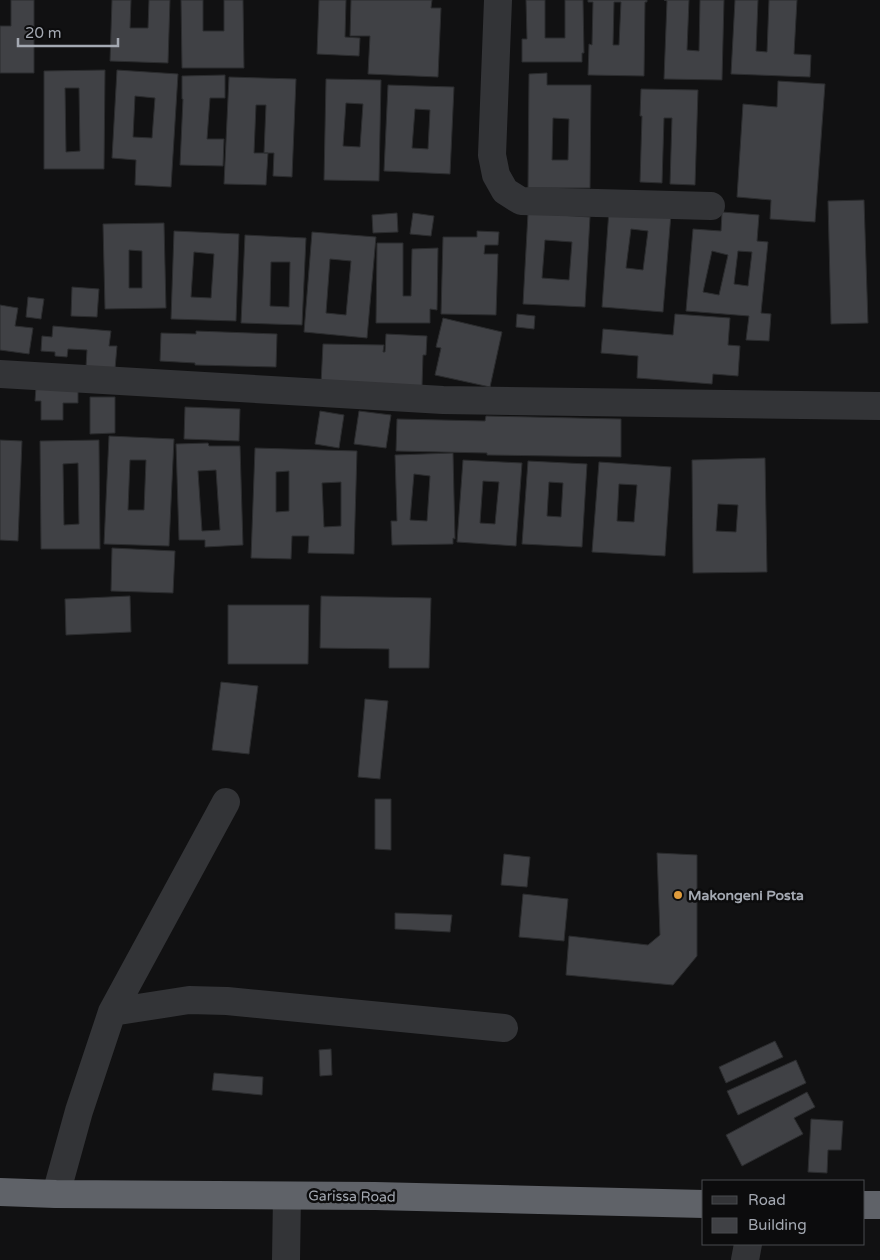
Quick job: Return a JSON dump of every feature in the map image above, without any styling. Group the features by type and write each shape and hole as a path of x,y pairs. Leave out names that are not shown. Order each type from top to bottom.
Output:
{"highway":[{"name":"Garissa Road","path":"0,1192 375,1196 702,1204"},
{"path":"865,1205 880,1205"}],"street":[{"path":"498,0 492,155 496,174 505,191 520,201 711,206"},
{"path":"0,374 443,400 880,406"},
{"path":"56,1194 78,1112 112,1012 226,802"},
{"path":"112,1012 189,1000 227,1001 504,1028"},
{"path":"286,1260 287,1196"},
{"path":"745,1260 748,1245"}],"building":[{"path":"11,0 34,0 34,73 0,73 0,26 11,26"},
{"path":"112,0 131,0 130,28 148,28 149,0 170,0 168,63 110,61"},
{"path":"181,0 203,0 203,31 224,31 224,0 243,0 244,68 182,68"},
{"path":"319,0 346,0 345,37 360,38 359,56 317,54"},
{"path":"351,0 432,0 431,8 441,8 438,77 368,74 370,36 350,36"},
{"path":"526,0 545,0 545,38 565,38 565,0 583,0 584,53 582,53 582,62 522,62 522,39 527,39"},
{"path":"588,0 647,0 645,2 644,76 588,75 589,44 592,45 593,2 588,2","holes":["614,2 621,2 619,45 613,45"]},
{"path":"664,0 689,0 687,50 699,51 700,0 724,0 722,80 664,79 667,1"},
{"path":"735,0 758,0 756,51 767,52 769,0 797,0 794,54 811,55 810,77 731,74"},
{"path":"105,70 104,169 44,169 44,71","holes":["65,88 79,88 80,151 66,152"]},
{"path":"117,70 178,74 171,187 135,185 136,160 112,158","holes":["135,96 155,98 152,138 133,137"]},
{"path":"547,73 547,85 591,85 590,188 528,188 529,74","holes":["553,118 569,119 568,160 552,160"]},
{"path":"225,75 225,98 210,98 207,139 224,139 223,166 180,165 183,99 182,76"},
{"path":"229,77 296,79 292,177 273,176 274,153 268,153 266,185 224,184","holes":["256,105 266,105 264,153 254,153"]},
{"path":"326,79 381,80 379,181 324,180","holes":["346,103 363,104 360,147 343,146"]},
{"path":"778,81 825,84 815,222 770,219 771,200 737,197 743,104 777,107"},
{"path":"388,85 454,87 450,174 384,171","holes":["415,109 430,110 428,149 412,148"]},
{"path":"641,89 698,90 695,185 670,184 672,118 664,118 662,183 640,182"},
{"path":"864,200 868,323 831,324 828,201"},
{"path":"609,210 671,214 663,312 602,307","holes":["631,229 648,231 643,270 626,268"]},
{"path":"722,212 759,215 757,241 768,242 761,313 771,314 769,341 746,340 749,316 686,311 693,229 721,231","holes":["712,251 728,255 719,295 703,292","738,251 752,252 748,286 734,284"]},
{"path":"397,213 398,232 373,233 372,215"},
{"path":"413,213 434,216 431,236 410,234"},
{"path":"528,213 590,217 585,307 523,304","holes":["545,240 572,242 569,280 542,278"]},
{"path":"164,223 166,308 105,309 103,224","holes":["129,250 142,251 142,288 129,288"]},
{"path":"174,231 239,234 236,321 171,319","holes":["194,252 214,254 211,298 191,297"]},
{"path":"477,231 499,232 498,245 485,245 484,254 498,254 496,315 441,314 443,237 477,237"},
{"path":"312,232 376,237 367,338 304,332","holes":["330,259 351,261 346,315 326,313"]},
{"path":"245,235 306,238 302,325 241,323","holes":["271,262 290,262 289,307 270,306"]},
{"path":"377,243 403,243 403,296 411,296 412,249 438,248 437,310 430,309 430,323 376,323"},
{"path":"72,287 99,289 97,317 71,316"},
{"path":"28,297 44,299 41,319 26,317"},
{"path":"0,305 18,308 15,326 33,328 29,354 0,350"},
{"path":"517,314 535,316 534,329 516,327"},
{"path":"675,314 730,318 728,345 740,346 738,376 713,374 712,384 637,378 638,356 601,353 603,329 673,335"},
{"path":"443,318 502,332 490,387 435,375 441,348 436,347"},
{"path":"53,326 111,331 109,346 117,346 115,369 86,367 87,350 68,349 67,357 55,356 55,352 41,351 42,336 52,337"},
{"path":"196,331 277,334 276,367 195,365 195,363 160,361 161,333 196,334"},
{"path":"386,334 427,336 426,355 423,355 422,386 321,384 323,344 384,345 383,352 385,352"},
{"path":"36,387 78,389 78,403 63,403 63,420 41,420 41,401 35,401"},
{"path":"90,397 115,397 115,433 90,434"},
{"path":"185,407 240,409 239,441 184,439"},
{"path":"320,411 344,415 339,448 315,444"},
{"path":"359,411 391,415 386,448 354,444"},
{"path":"486,416 621,419 621,457 487,455 487,453 396,451 397,419 485,421"},
{"path":"109,436 174,439 169,546 104,544","holes":["130,460 146,460 144,510 128,510"]},
{"path":"0,440 22,441 18,541 0,540"},
{"path":"99,440 100,549 41,549 40,441","holes":["78,463 79,524 64,525 63,464"]},
{"path":"208,443 209,446 240,446 243,545 205,547 205,540 179,540 176,444","holes":["216,470 220,530 202,531 198,471"]},
{"path":"255,448 357,451 354,554 308,553 309,536 292,536 291,559 251,558","holes":["289,471 289,511 276,512 276,472","341,482 341,526 324,527 322,483"]},
{"path":"453,453 455,539 453,538 453,544 392,545 391,521 397,521 395,455","holes":["414,474 430,476 427,521 410,520"]},
{"path":"765,458 767,572 693,573 692,460","holes":["718,504 738,505 736,532 716,531"]},
{"path":"463,460 522,463 516,546 457,542","holes":["483,481 499,482 495,524 480,523"]},
{"path":"528,461 587,464 582,547 522,544","holes":["549,482 563,483 561,517 547,516"]},
{"path":"599,462 671,467 665,556 592,552","holes":["619,484 637,485 634,522 617,521"]},
{"path":"112,548 175,551 173,593 111,591"},
{"path":"130,596 131,632 66,635 65,599"},
{"path":"321,596 431,598 429,668 389,668 389,649 320,648"},
{"path":"228,605 309,605 308,664 228,664"},
{"path":"221,682 258,686 249,754 212,750"},
{"path":"365,699 388,701 380,779 358,777"},
{"path":"375,799 391,799 391,850 375,849"},
{"name":"Makongeni Posta","path":"657,853 697,855 697,956 673,985 566,975 569,936 648,945 660,935"},
{"path":"504,854 530,857 527,887 501,885"},
{"path":"523,894 568,899 564,941 519,937"},
{"path":"395,913 452,915 450,932 395,929"},
{"path":"775,1041 783,1057 726,1083 719,1067"},
{"path":"331,1049 332,1075 320,1076 319,1050"},
{"path":"796,1060 806,1083 738,1115 727,1091"},
{"path":"214,1073 263,1077 262,1095 212,1090"},
{"path":"807,1092 815,1107 794,1118 803,1134 742,1166 726,1135"},
{"path":"811,1119 843,1121 841,1150 828,1150 827,1173 808,1172"}],"place":[{"name":"Makongeni Posta","path":"678,895"}]}
